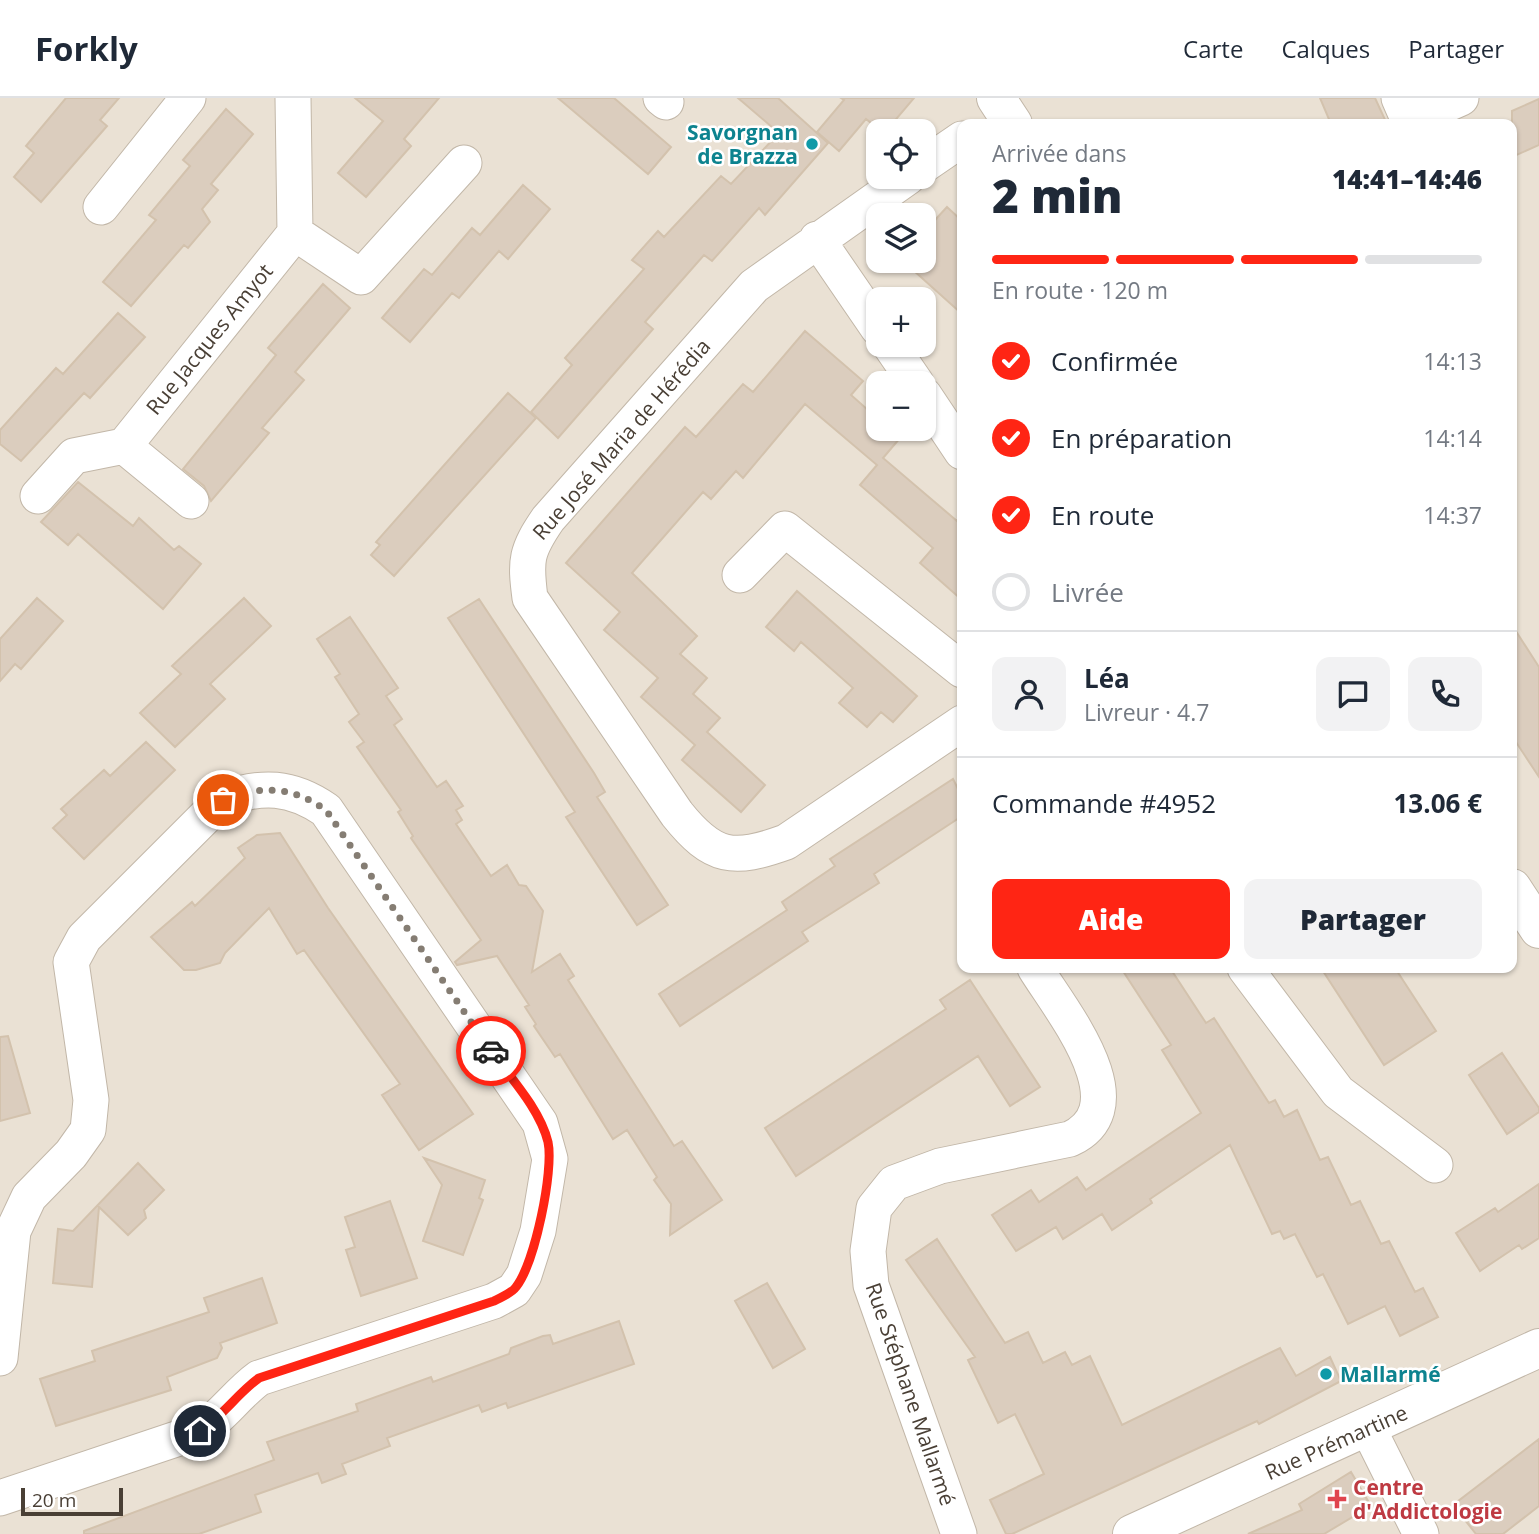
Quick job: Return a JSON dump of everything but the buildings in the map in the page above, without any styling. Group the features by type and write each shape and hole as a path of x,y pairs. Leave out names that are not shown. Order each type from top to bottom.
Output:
{"street":[{"path":"102,207 188,98"},
{"path":"293,98 295,233 361,277 464,163"},
{"path":"1399,98 1408,119"},
{"path":"1414,119 1461,98"},
{"path":"936,157 957,143"},
{"name":"Rue José Maria de Hérédia","path":"890,189 754,286 548,519 531,544 525,562 530,598 677,814 696,838 723,854 755,854 786,842 957,726"},
{"name":"Rue Jacques Amyot","path":"124,446 295,233"},
{"path":"817,239 866,310"},
{"path":"936,413 957,444"},
{"path":"38,496 74,456 124,446 191,500"},
{"path":"740,575 785,529 957,666"},
{"path":"0,1358 13,1231 29,1197 71,1154 88,1130 91,1100 71,962 84,938 223,800 252,789 285,792 309,798 326,810 540,1123 550,1159 538,1231 524,1275 514,1290 494,1301 259,1378 238,1393 221,1417 200,1431 0,1498"},
{"name":"Rue Stéphane Mallarmé","path":"959,1534 870,1285 867,1251 874,1208 894,1183 940,1166 1070,1139 1085,1132 1096,1115 1099,1092 1096,1069 1038,973"},
{"path":"1249,973 1338,1092 1435,1165"},
{"name":"Rue Prémartine","path":"1132,1534 1539,1348"},
{"path":"1368,1428 1421,1534"}],"shaded area":[{"path":"0,98 1539,98 1539,1534 0,1534"}],"way so far":[{"path":"223,800 252,789 285,792 309,798 326,810 491,1051"}],"place":[{"name":"Savorgnan de Brazza","path":"812,144"},
{"name":"Mallarmé","path":"1326,1374"},
{"name":"Centre d'Addictologie","path":"1337,1499"}],"route":[{"path":"200,1431 221,1417 238,1393 259,1378 494,1301 514,1290 524,1275 538,1231 550,1159 547,1140 540,1123 491,1051"}]}
